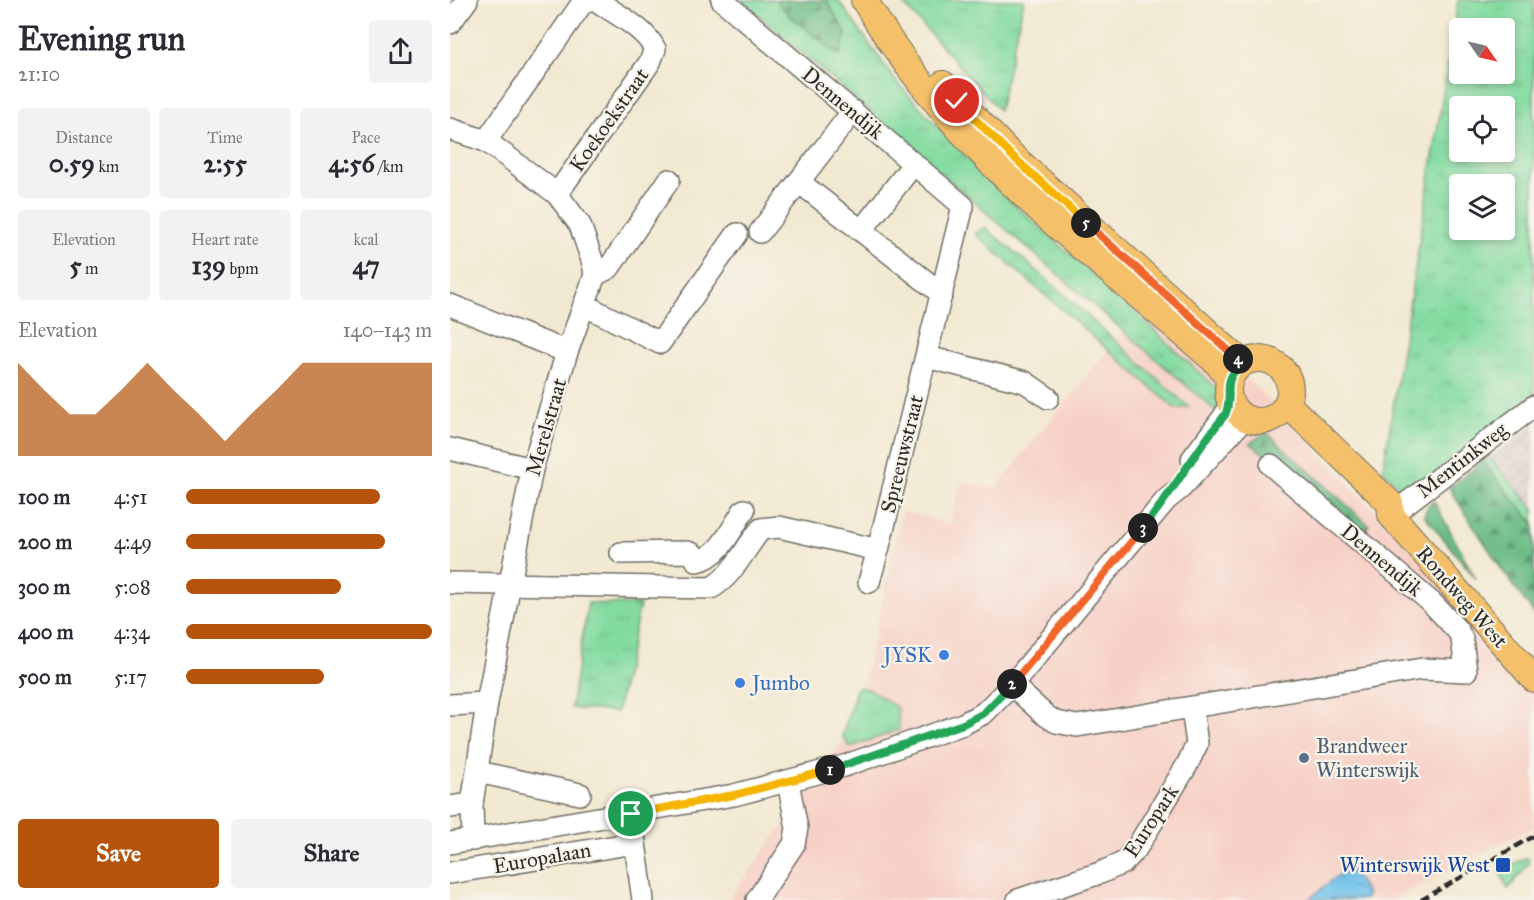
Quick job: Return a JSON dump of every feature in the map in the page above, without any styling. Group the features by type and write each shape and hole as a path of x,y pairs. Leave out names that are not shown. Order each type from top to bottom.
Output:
{"main road":[{"path":"864,0 904,61 946,114 993,165 1069,236 1215,361 1236,370"},
{"path":"875,0 957,101 1236,370"},
{"path":"1262,359 1280,367 1286,375 1290,394 1281,410 1265,421 1255,421 1238,411 1227,387 1236,370 1262,359"},
{"name":"Rondweg West","path":"1281,410 1390,503 1391,515 1534,679"}],"street":[{"path":"450,23 467,0"},
{"path":"486,141 581,4 588,0"},
{"name":"Koekoekstraat","path":"557,194 650,62 655,49 651,40 642,32 596,0"},
{"name":"Dennendijk","path":"722,0 963,206"},
{"path":"760,232 853,111"},
{"name":"Koekoekstraat","path":"450,129 486,141 557,194 580,225 595,275"},
{"path":"861,231 908,171"},
{"name":"Merelstraat","path":"473,840 472,804 487,703 509,584 532,469 567,351 595,275 609,268 669,180"},
{"path":"799,182 942,294"},
{"name":"Spreeuwstraat","path":"869,582 963,206"},
{"path":"584,305 660,343 737,234"},
{"path":"450,305 567,351"},
{"path":"927,357 1025,382 1048,398"},
{"name":"Mentinkweg","path":"1391,515 1534,406"},
{"path":"450,843 631,814 734,795 788,782 844,766 963,724 984,713 1012,685 1166,500 1174,484 1225,415 1238,411"},
{"path":"450,449 532,469"},
{"name":"Dennendijk","path":"1192,708 1422,669 1466,671 1462,639 1458,631 1432,603 1271,465"},
{"path":"692,588 706,557 744,510"},
{"path":"450,583 711,588 720,583 734,567 761,529 779,527 878,550"},
{"path":"621,553 687,552 734,567"},
{"path":"1012,685 1056,722 1077,726 1192,708"},
{"path":"450,705 487,703"},
{"name":"Europark","path":"1017,900 1100,873 1123,863 1136,849 1187,765 1197,744 1192,708"},
{"path":"478,772 580,794"},
{"path":"757,900 794,844 797,828 788,782"},
{"path":"450,807 472,804"},
{"path":"631,814 643,900"},
{"name":"Europalaan","path":"450,873 634,843"}],"shaded area":[{"path":"1153,294 1259,390 1534,678 1534,827 1391,900 729,900 853,727 903,511 949,524 962,481 995,489"},
{"path":"1534,424 1534,510 1490,458"}],"green space":[{"path":"741,0 776,0 789,15 840,55 846,33 826,0 838,0 895,80 987,180 1135,312 1220,392 1220,401 1216,411"},
{"path":"776,0 826,0 846,33 840,56 789,15"},
{"path":"900,0 1024,0 999,110"},
{"path":"1458,0 1534,0 1534,397 1407,495 1383,470 1449,56 1449,84 1515,84 1515,18 1455,18"},
{"path":"984,227 1034,268 1189,407 1176,409 975,234"},
{"path":"1266,432 1369,525 1363,533 1250,443"},
{"path":"1490,458 1534,509 1534,524 1482,462"},
{"path":"1482,462 1534,524 1534,614 1449,488"},
{"path":"1434,501 1476,579 1424,515 1428,506"},
{"path":"588,603 640,605 617,712 571,708"},
{"path":"857,687 871,690 897,708 899,730 850,747 842,736"},
{"path":"1527,857 1529,863 1508,889 1499,871"}],"water":[{"path":"1352,871 1366,892 1366,899 1308,900 1342,872"}],"railway":[{"path":"1421,900 1534,836"}],"place":[{"name":"JYSK","path":"944,655"},
{"name":"Jumbo","path":"740,683"},
{"name":"Brandweer Winterswijk","path":"1304,758"},
{"name":"Winterswijk West","path":"1503,865"}],"route":[{"path":"631,814 734,795 844,766 963,724 984,713 1012,685 1166,500 1174,484 1225,415 1230,403 1227,387 1230,378 1242,363 1009,153 957,101"}]}
